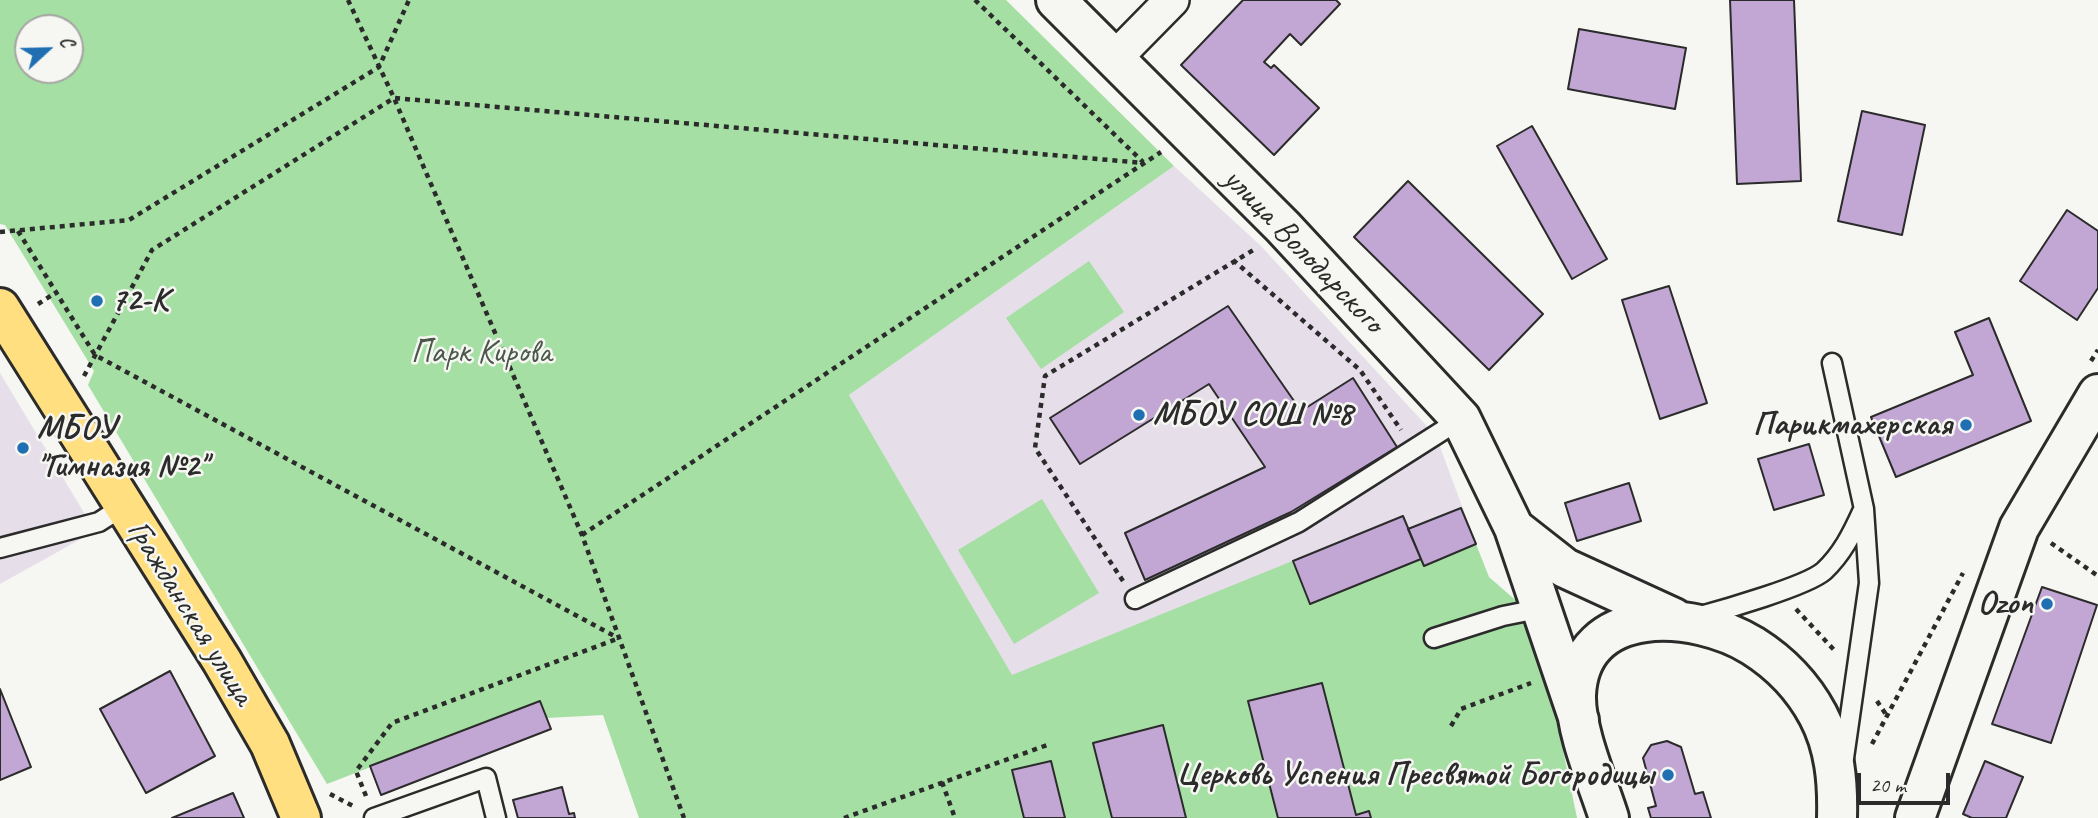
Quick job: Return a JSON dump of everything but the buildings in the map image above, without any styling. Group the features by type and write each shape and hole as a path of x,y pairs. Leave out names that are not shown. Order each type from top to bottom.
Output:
{"main road":[{"name":"Гражданская улица","path":"0,308 270,744 302,818"}],"street":[{"name":"улица Володарского","path":"1056,0 1283,227 1461,419 1514,528 1579,720"},
{"path":"1115,58 1172,0"},
{"path":"1915,818 2019,528 2098,394"},
{"name":"улица Володарского","path":"1514,528 1565,568 1682,622"},
{"path":"1609,818 1579,720 1576,694 1582,668 1605,637 1628,624 1682,622 1729,634 1751,645 1790,676 1818,715 1828,738 1834,761 1837,814"}],"lane":[{"path":"1832,363 1864,509 1869,583 1837,814"},
{"path":"1135,599 1299,522 1461,419"},
{"path":"0,548 99,522 124,506"},
{"path":"1682,622 1822,573 1845,548 1864,509"},
{"path":"1434,638 1503,615 1528,611 1535,593"},
{"path":"372,812 486,778 496,818"}],"path":[{"path":"348,0 394,98 582,535 684,818"},
{"path":"0,232 130,220 379,67 409,0"},
{"path":"975,0 1144,163"},
{"path":"95,355 152,250 394,98 1144,163"},
{"path":"582,535 1161,153"},
{"path":"18,231 95,355 618,638"},
{"path":"1135,599 1035,448 1045,376 1233,260 1360,370 1414,449"},
{"path":"2050,543 2098,576"},
{"path":"1869,751 1969,561"},
{"path":"1778,590 1856,673 1887,716"},
{"path":"372,812 356,771 392,723 618,638"},
{"path":"1451,726 1461,709 1535,682"},
{"path":"844,818 859,815 1050,744"},
{"path":"942,782 955,818"}],"shaded area":[{"name":"МБОУ СОШ №8","path":"1174,166 1261,246 1436,436 1476,544 1424,566 1403,517 1012,676 849,395"},
{"name":"МБОУ \"Гимназия №2\"","path":"0,373 95,531 0,584"}],"green space":[{"name":"Парк Кирова","path":"0,0 1006,0 1174,166 849,395 1012,675 1403,516 1424,566 1476,544 1489,577 1528,611 1548,678 1577,818 639,818 603,715 547,718 540,701 327,784 88,385 94,371 5,225 0,224"},
{"path":"1089,261 1124,312 1041,369 1006,318"},
{"path":"1042,499 1099,593 1014,644 958,550"}],"place":[{"name":"72-К","path":"97,301"},
{"name":"МБОУ СОШ №8","path":"1139,415"},
{"name":"Парикмахерская","path":"1966,425"},
{"name":"МБОУ \"Гимназия №2\"","path":"23,448"},
{"name":"Ozon","path":"2047,604"},
{"name":"Церковь Успения Пресвятой Богородицы","path":"1668,775"}]}
